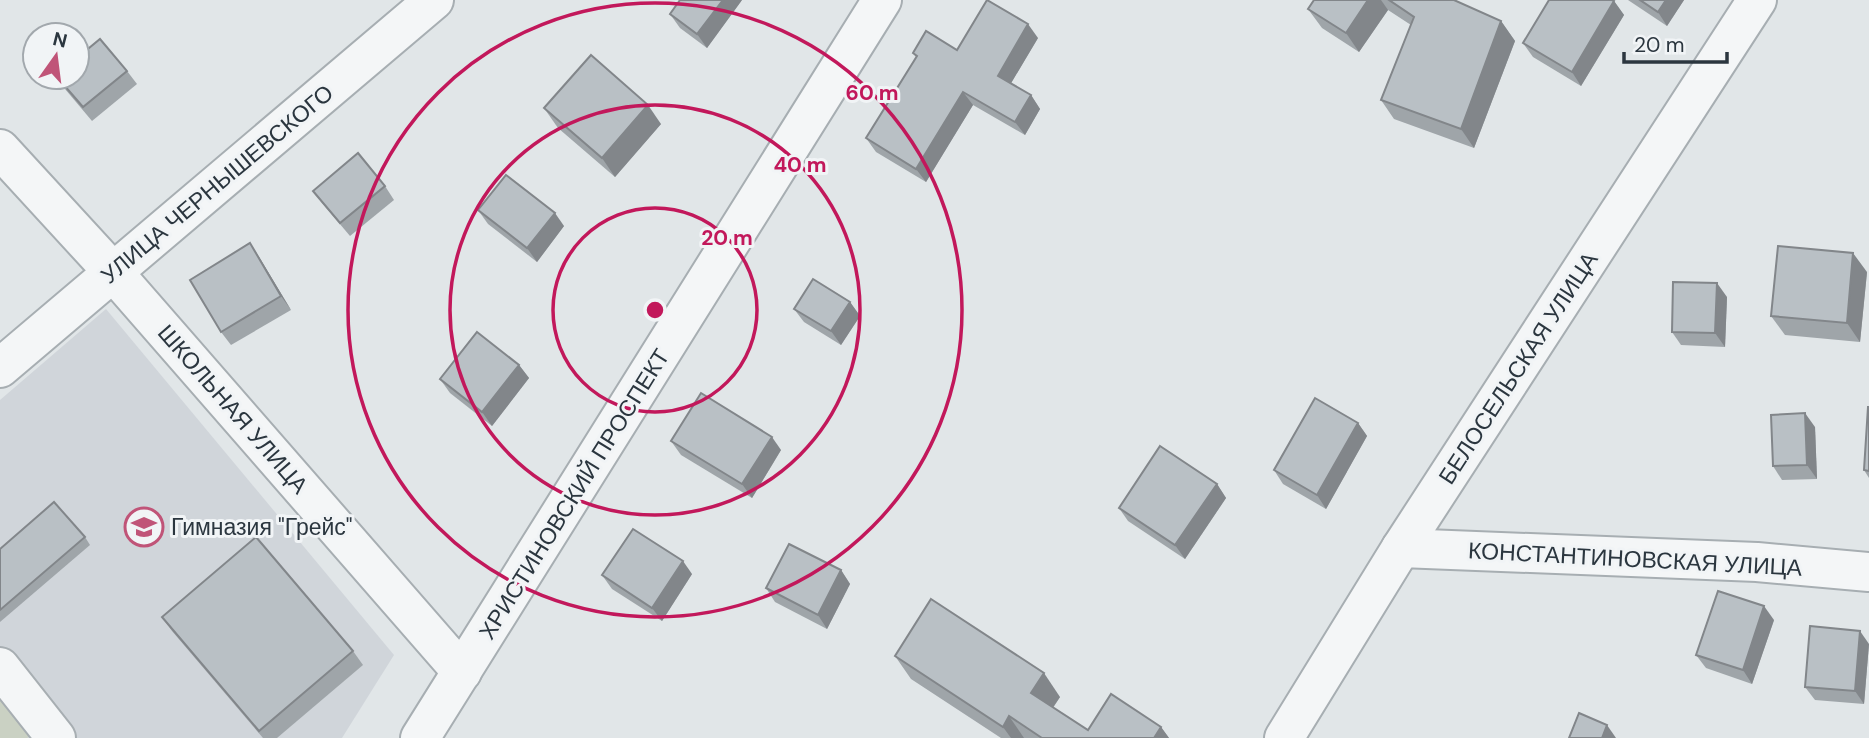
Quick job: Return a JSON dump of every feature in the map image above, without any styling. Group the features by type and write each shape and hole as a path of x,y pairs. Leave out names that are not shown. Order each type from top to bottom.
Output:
{"street":[{"name":"УЛИЦА ЧЕРНЫШЕВСКОГО","path":"0,368 434,0"},
{"name":"ХРИСТИНОВСКИЙ ПРОСПЕКТ","path":"420,738 882,0"},
{"name":"БЕЛОСЕЛЬСКАЯ УЛИЦА","path":"1284,738 1401,548 1757,0"},
{"name":"ШКОЛЬНАЯ УЛИЦА","path":"0,149 113,272 462,672"},
{"name":"КОНСТАНТИНОВСКАЯ УЛИЦА","path":"1401,548 1757,562 1869,572"},
{"path":"0,667 56,738"}],"shaded area":[{"name":"Гимназия \"Грейс\"","path":"106,309 394,655 342,738 0,738 0,400"},
{"path":"0,673 40,729 27,738 0,738"}],"building":[{"path":"680,0 723,0 697,34 670,14"},
{"path":"987,0 1028,24 998,76 1031,95 1015,122 963,92 916,169 866,138 917,56 913,53 926,31 957,50"},
{"path":"1314,0 1368,0 1346,33 1308,9"},
{"path":"1389,0 1454,0 1501,21 1461,129 1381,100 1414,17"},
{"path":"1549,0 1614,1 1572,72 1523,43"},
{"path":"1640,0 1666,0 1658,12"},
{"path":"100,39 127,71 83,107 69,91 91,91 91,46"},
{"path":"591,55 648,105 602,158 544,108"},
{"path":"358,153 385,186 340,223 313,191"},
{"path":"506,175 555,213 527,248 478,210"},
{"path":"250,243 281,296 221,332 190,280"},
{"path":"1778,246 1853,253 1847,323 1771,316"},
{"path":"813,279 850,302 831,331 794,309"},
{"path":"1673,282 1717,283 1715,333 1672,332"},
{"path":"477,332 519,365 482,412 440,379"},
{"path":"701,393 772,437 742,484 671,441"},
{"path":"1315,398 1358,423 1317,495 1274,470"},
{"path":"1869,407 1869,471 1864,470"},
{"path":"1805,413 1807,465 1773,466 1771,415"},
{"path":"1160,446 1217,484 1175,545 1119,508"},
{"path":"54,502 85,537 0,610 0,549"},
{"path":"633,529 683,561 652,608 602,575"},
{"path":"256,537 353,651 259,731 162,617"},
{"path":"789,544 841,570 818,615 766,588"},
{"path":"1718,591 1764,606 1743,670 1696,655"},
{"path":"931,599 1044,673 1031,693 1088,730 1111,694 1161,727 1154,738 1042,738 1009,716 1003,727 895,656"},
{"path":"1810,626 1860,631 1855,691 1805,687"},
{"path":"1579,713 1607,725 1602,738 1569,738"}],"place":[{"name":"Гимназия \"Грейс\"","path":"144,527"}]}
